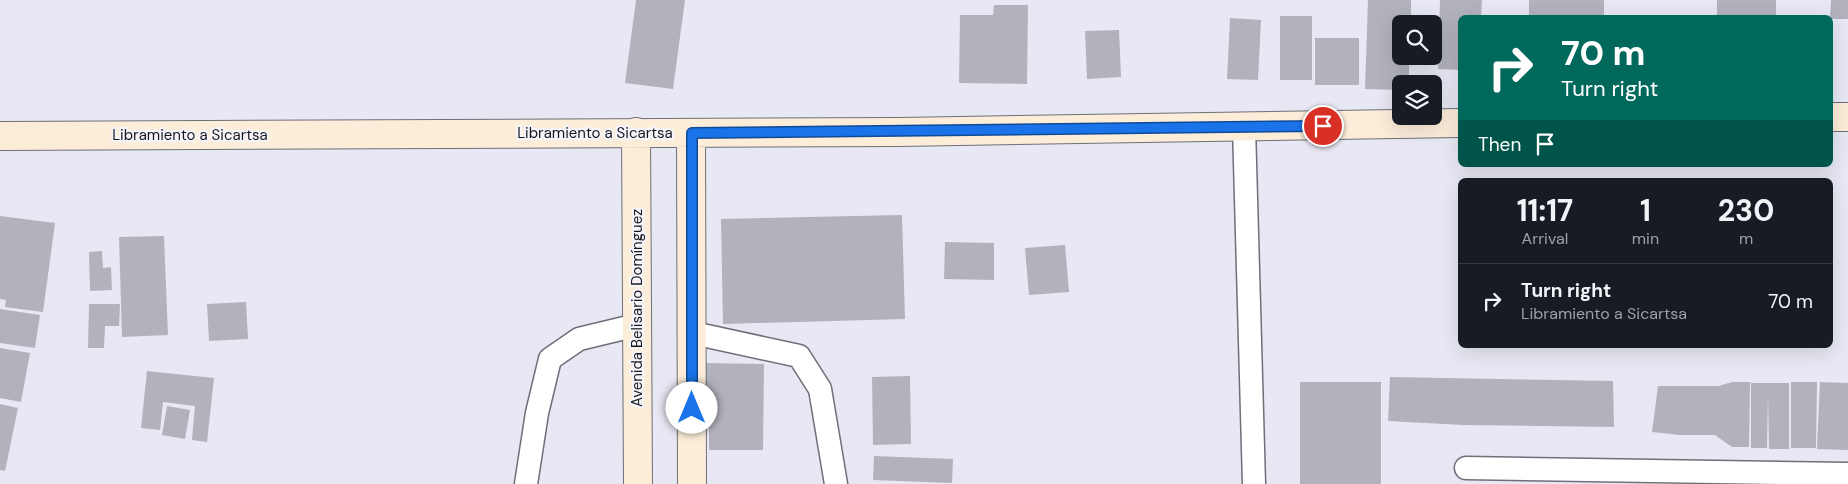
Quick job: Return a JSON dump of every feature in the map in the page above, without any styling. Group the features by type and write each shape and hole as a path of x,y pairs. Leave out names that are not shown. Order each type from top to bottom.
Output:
{"main road":[{"path":"1833,118 1848,117"},
{"name":"Libramiento a Sicartsa","path":"0,136 692,133 1458,124"},
{"name":"Avenida Belisario Domínguez","path":"636,132 638,484"},
{"path":"692,133 692,484"}],"street":[{"path":"1244,127 1254,484"},
{"path":"526,484 537,413 550,359 579,339 637,325"},
{"path":"692,332 799,356 820,389 836,484"},
{"path":"1466,468 1848,474"}],"building":[{"path":"636,0 685,0 673,89 625,83"},
{"path":"1368,0 1411,0 1411,15 1392,15 1392,65 1409,65 1409,75 1392,75 1392,90 1365,89"},
{"path":"1440,0 1482,0 1481,15 1458,15 1458,70 1438,69 1438,65 1442,65 1442,15 1440,15"},
{"path":"1529,0 1604,0 1604,15 1529,15"},
{"path":"1717,0 1776,0 1776,15 1717,15"},
{"path":"1831,0 1848,0 1848,19 1833,19 1833,15 1830,15"},
{"path":"994,5 1028,5 1027,84 959,83 960,15 993,15"},
{"path":"1280,16 1312,16 1312,80 1280,80"},
{"path":"1230,18 1261,20 1258,80 1227,79"},
{"path":"1119,30 1121,77 1087,79 1085,31"},
{"path":"1315,38 1359,38 1359,85 1315,85"},
{"path":"902,215 905,319 723,324 721,219"},
{"path":"0,216 55,223 43,312 5,307 6,300 0,299"},
{"path":"164,236 168,335 122,337 119,237"},
{"path":"945,242 994,243 994,280 944,279"},
{"path":"1065,245 1069,292 1029,295 1025,248"},
{"path":"102,251 103,268 111,267 112,290 90,291 89,252"},
{"path":"246,302 248,339 209,341 207,304"},
{"path":"89,304 120,304 119,326 105,326 104,348 88,348"},
{"path":"0,309 40,315 35,348 0,343"},
{"path":"0,348 30,353 21,402 0,398"},
{"path":"701,363 764,364 763,450 709,450 709,410 700,410"},
{"path":"147,371 214,378 207,442 192,440 195,406 163,402 160,430 141,428"},
{"path":"910,376 911,444 873,445 872,377"},
{"path":"1390,377 1613,381 1614,427 1463,425 1388,421"},
{"path":"1300,382 1381,382 1381,484 1300,484"},
{"path":"1732,382 1750,382 1749,447 1732,447 1715,435 1680,435 1652,432 1658,386 1719,386"},
{"path":"1791,382 1817,382 1816,448 1791,448"},
{"path":"1820,382 1848,383 1848,450 1817,449"},
{"path":"1751,383 1789,383 1789,449 1769,449 1768,393 1767,448 1751,448"},
{"path":"0,404 18,408 5,471 0,470"},
{"path":"167,406 190,410 185,439 162,435"},
{"path":"874,456 953,459 952,483 873,480"}],"route":[{"path":"692,408 692,133 1323,126"}]}
